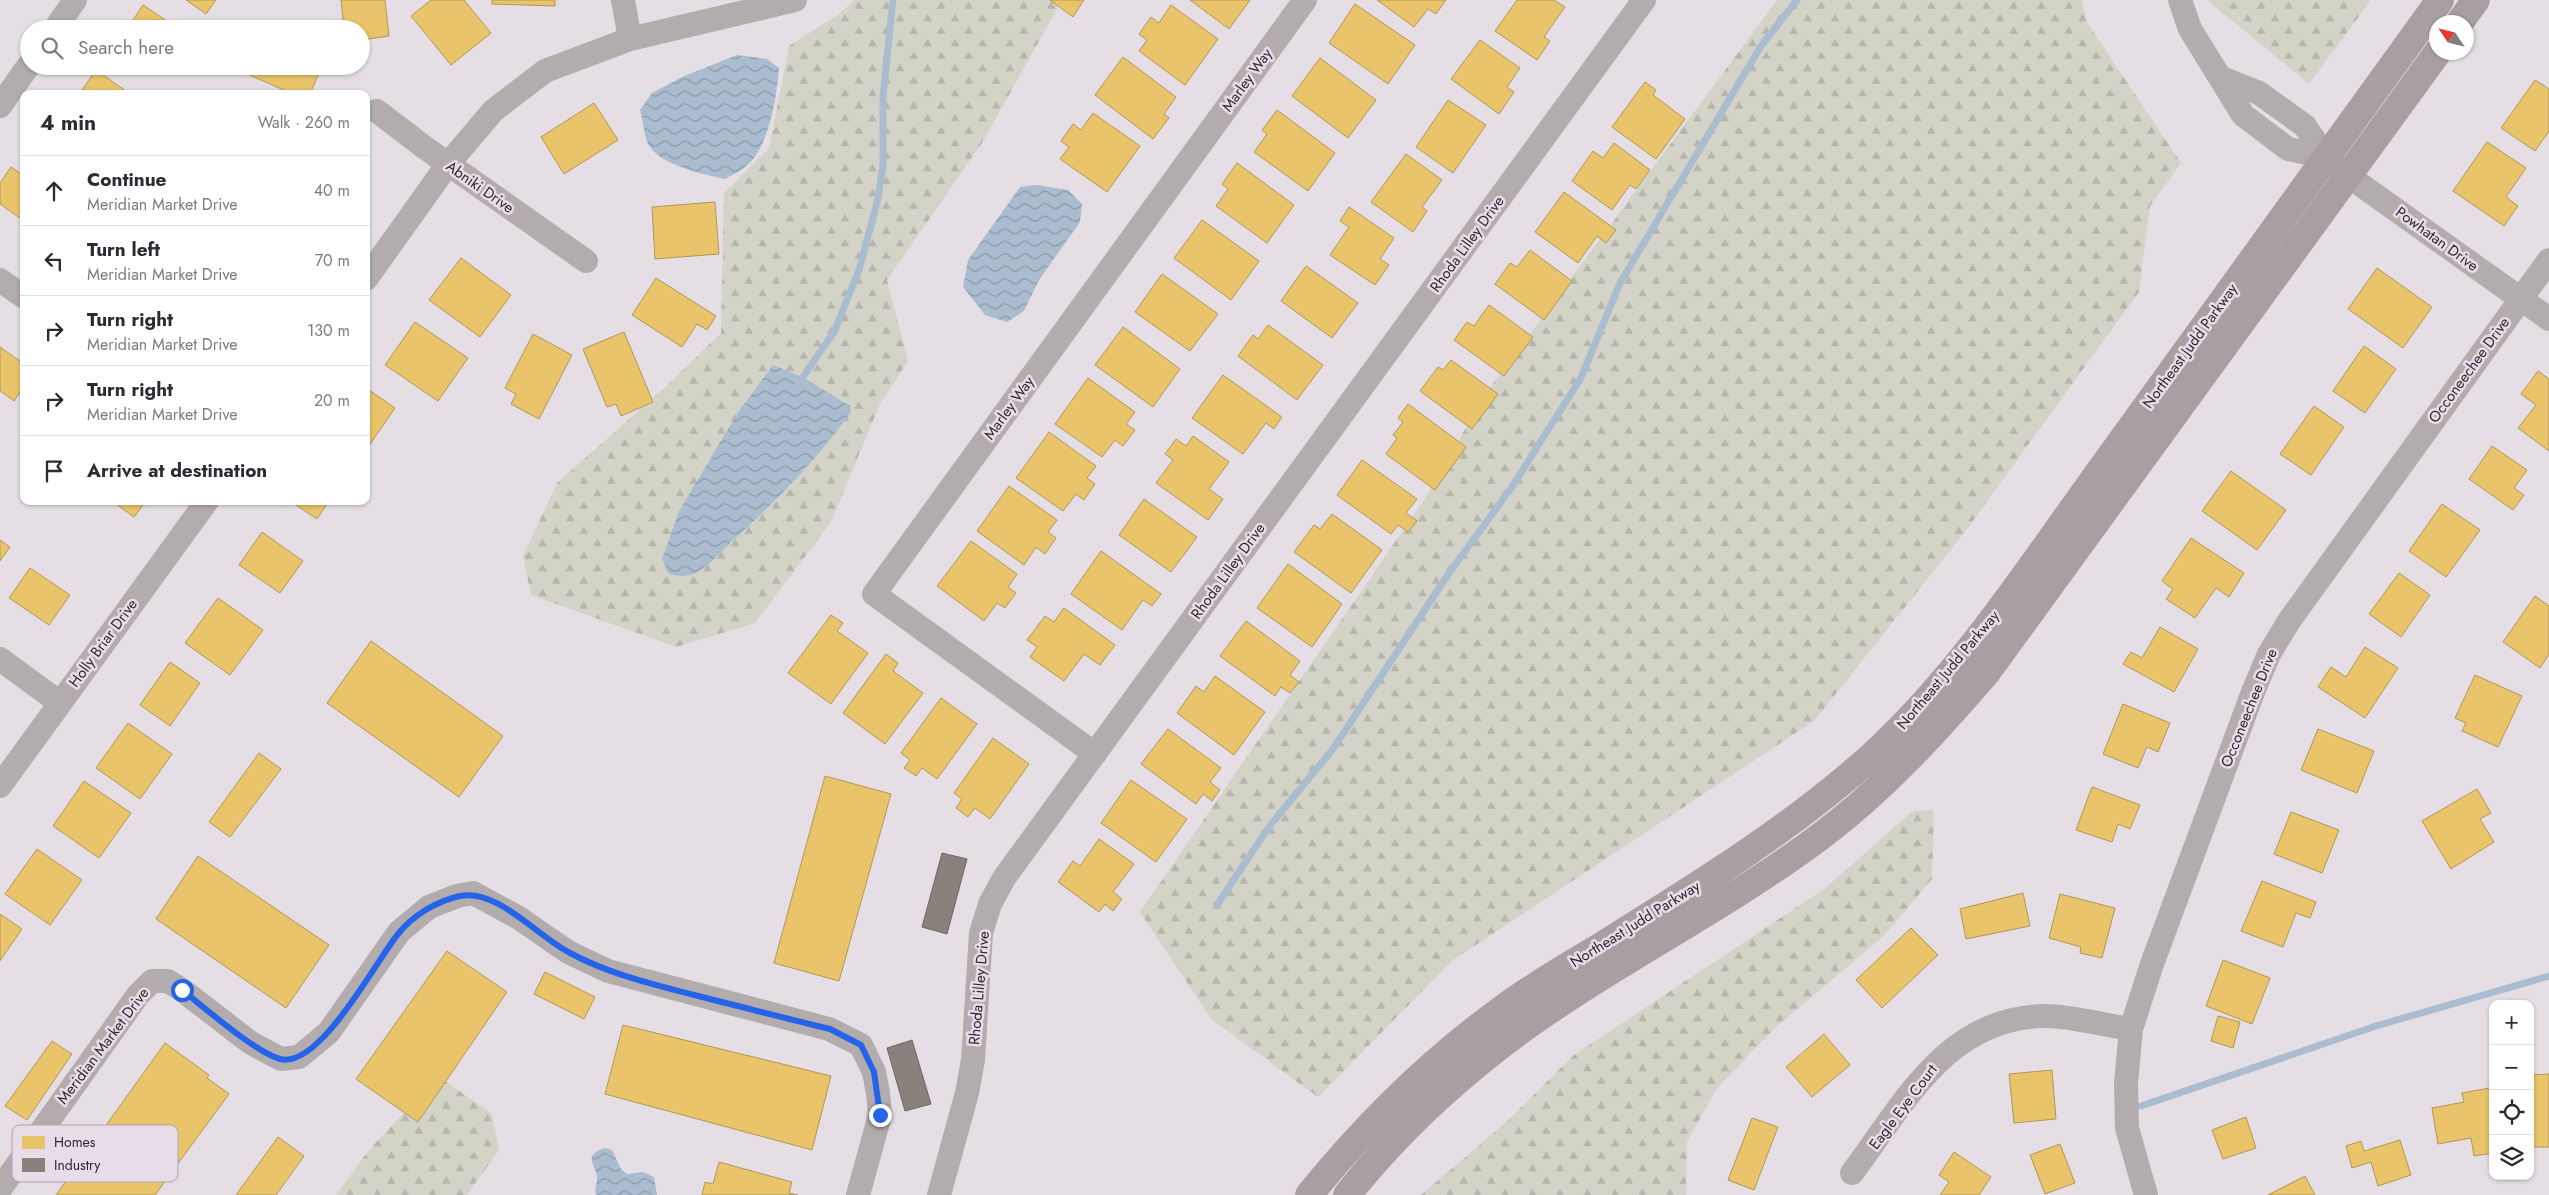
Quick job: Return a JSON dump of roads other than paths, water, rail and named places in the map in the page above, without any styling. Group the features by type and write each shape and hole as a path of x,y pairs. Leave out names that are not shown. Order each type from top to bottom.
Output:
{"highway":[{"name":"Northeast Judd Parkway","path":"1309,1195 1381,1113 1433,1063 1501,1010 1540,983 1772,837 1822,799 1875,753 1918,710 2005,602 2440,0"},
{"path":"2465,15 2476,0"},
{"name":"Northeast Judd Parkway","path":"1347,1195 1425,1108 1493,1051 1557,1006 1761,878 1822,835 1898,769 1942,724 1987,672 2432,60"}],"street":[{"path":"61,20 75,0"},
{"path":"623,0 630,39"},
{"path":"370,273 448,164 493,111 545,71 630,39 795,0"},
{"name":"Marley Way","path":"1095,754 874,594 1305,0"},
{"name":"Rhoda Lilley Drive","path":"939,1195 967,1093 973,1060 981,933 990,904 1004,878 1644,0"},
{"name":"Powhatan Drive","path":"2180,0 2190,29 2221,78 2260,93 2305,126 2326,157 2348,175 2549,319"},
{"path":"0,106 22,75"},
{"name":"Abniki Drive","path":"377,111 448,164 586,261"},
{"name":"Occoneechee Drive","path":"2146,1195 2127,1128 2126,1083 2131,1029 2152,964 2253,692 2270,654 2290,621 2549,260"},
{"path":"0,280 20,294"},
{"name":"Holly Briar Drive","path":"0,786 204,505"},
{"path":"0,659 60,703"},
{"name":"Meridian Market Drive","path":"46,1125 138,995 152,981 168,981 251,1043 281,1059 299,1057 329,1032 399,932 429,907 457,896 473,893 519,918 568,952 608,971 830,1029 861,1045 874,1072 880,1115 858,1195"},
{"name":"Eagle Eye Court","path":"1852,1174 1926,1074 1941,1057 1960,1042 1978,1032 1997,1024 2022,1018 2047,1016 2131,1029"},
{"name":"Meridian Market Drive","path":"0,1189 12,1172"}],"water":[{"path":"737,55 767,59 779,68 774,107 766,135 753,159 743,169 725,179 682,168 662,158 648,144 640,110 652,93 682,77"},
{"path":"1037,185 1068,190 1082,204 1080,222 1039,280 1024,311 1007,322 985,315 963,287 968,260 1020,187"},
{"path":"773,365 802,377 850,406 851,412 824,448 794,481 711,562 701,570 690,575 679,576 668,573 662,559 679,511 739,411"},
{"path":"605,1148 612,1150 621,1169 627,1174 643,1172 654,1177 657,1195 596,1195 597,1176 592,1156 594,1153"}],"waterway":[{"path":"798,384 834,332 859,270 877,203 883,166 883,97 893,0"},
{"path":"1217,905 1268,828 1333,749 1449,573 1512,487 1581,378 1620,283 1761,46 1797,0"},
{"path":"2141,1106 2376,1026 2549,976"}]}
